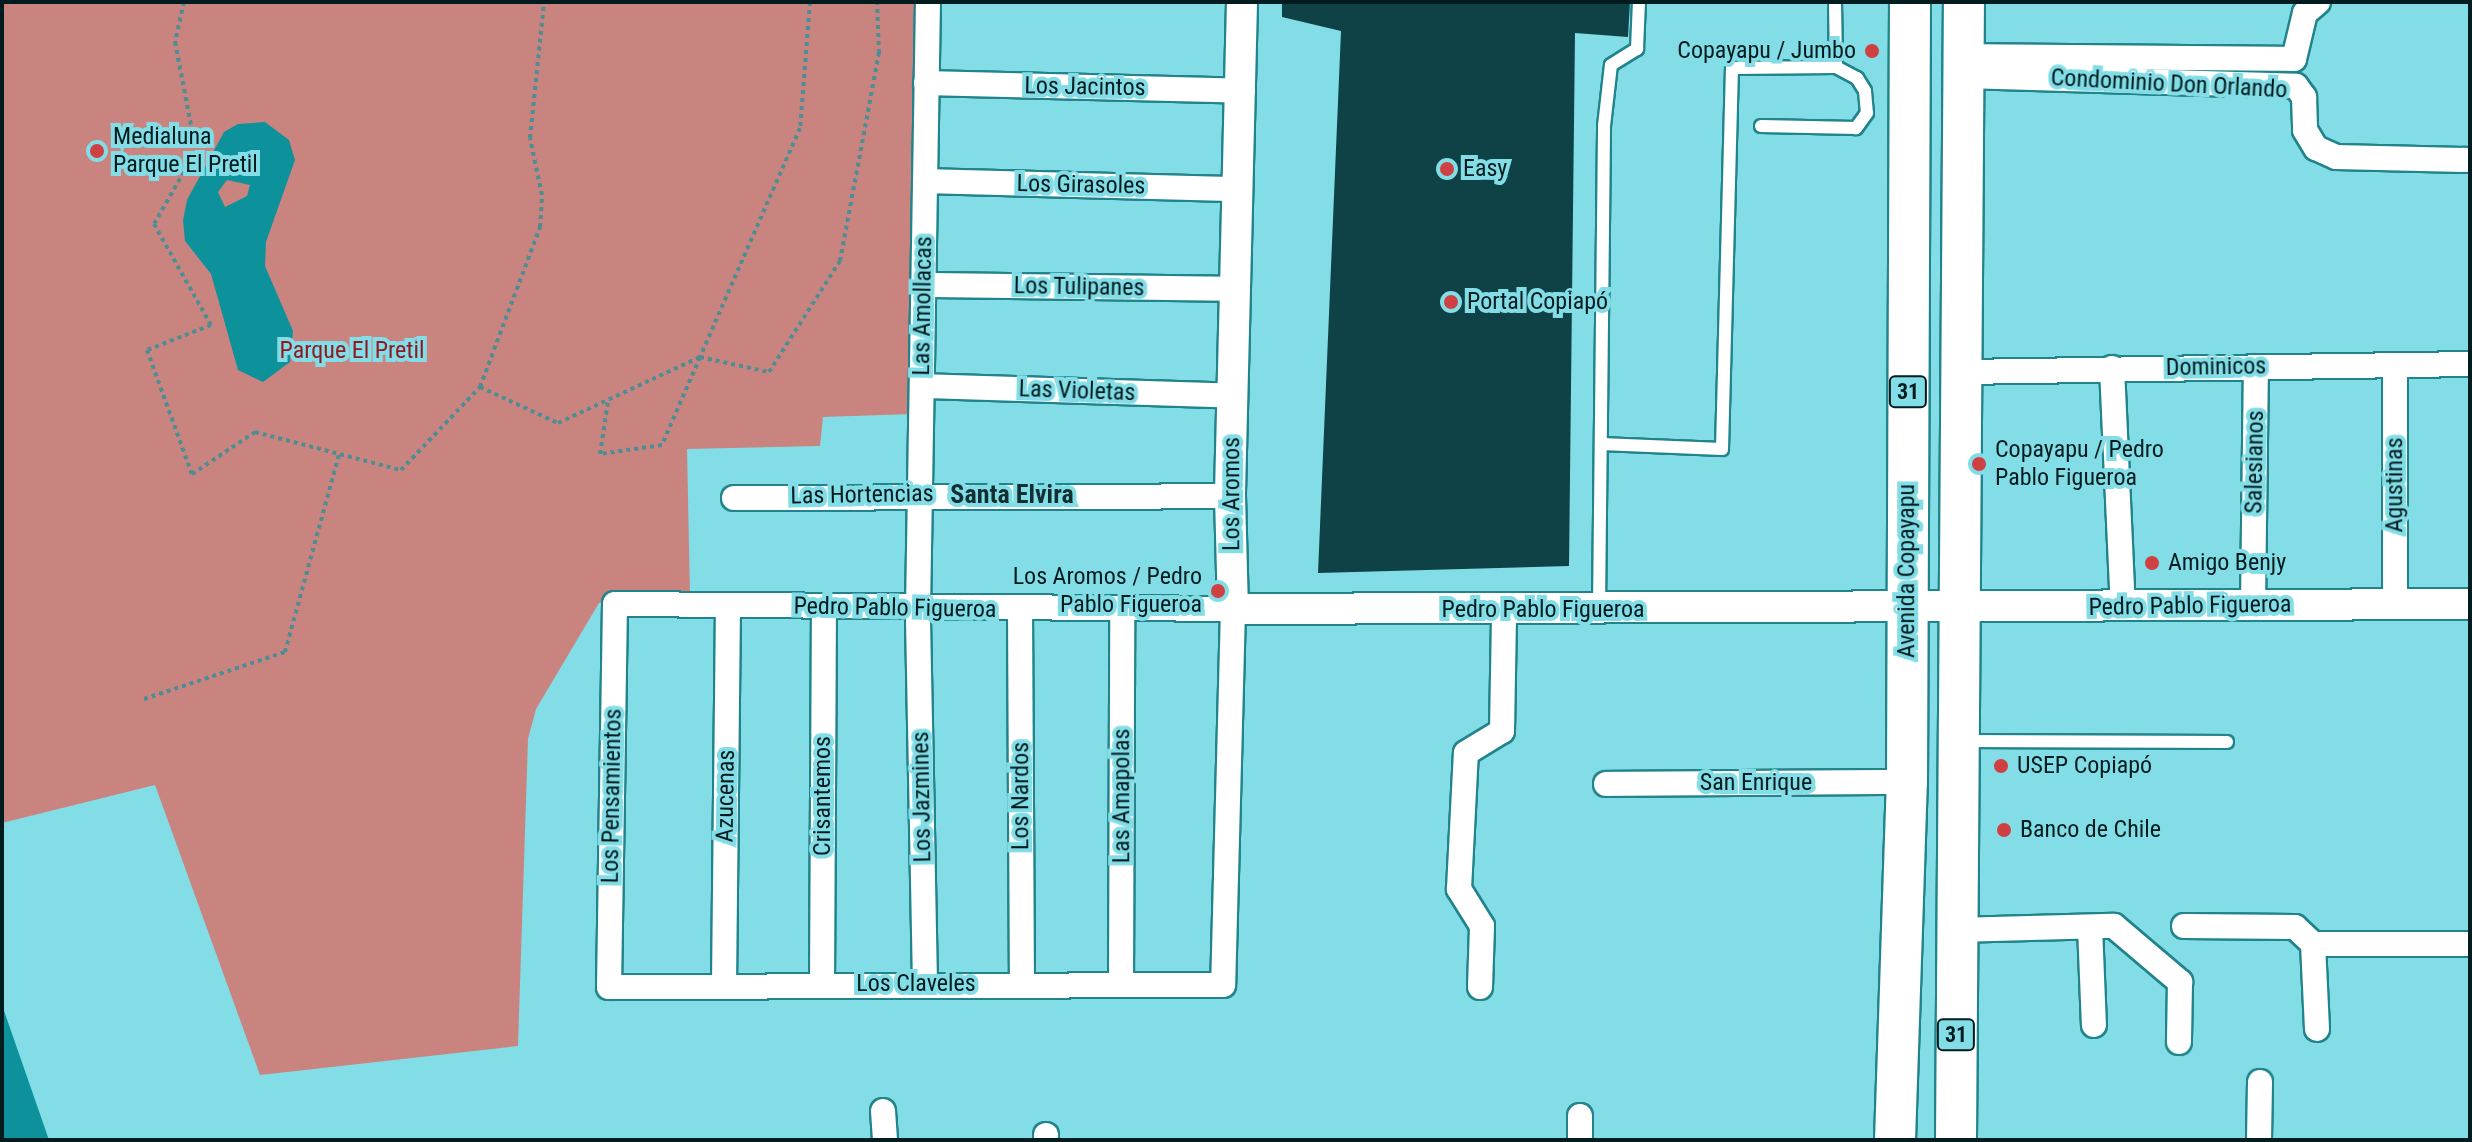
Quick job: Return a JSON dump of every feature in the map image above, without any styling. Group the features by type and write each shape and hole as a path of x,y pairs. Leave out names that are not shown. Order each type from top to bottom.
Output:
{"highway":[{"name":"Avenida Copayapu","path":"1895,1140 1907,782 1910,2"},
{"name":"31","path":"1956,1140 1964,2"},
{"path":"1908,299 1962,300"}],"street":[{"name":"Las Amollacas","path":"918,610 928,2"},
{"name":"Los Aromos","path":"1223,985 1233,609 1230,496 1237,189 1243,91 1242,2"},
{"path":"1964,66 2294,59 2305,13 2318,2"},
{"name":"Condominio Don Orlando","path":"1964,66 2296,86 2304,97 2305,130 2316,148 2336,157 2470,160"},
{"name":"Los Jacintos","path":"926,83 1243,91"},
{"name":"Los Girasoles","path":"925,181 1237,189"},
{"name":"Los Tulipanes","path":"923,285 1235,289"},
{"name":"Dominicos","path":"1962,372 2470,364"},
{"name":"Agustinas","path":"2395,365 2395,605"},
{"name":"Salesianos","path":"2253,606 2256,367"},
{"path":"2112,368 2123,606"},
{"name":"Las Violetas","path":"922,386 1232,396"},
{"name":"Las Hortencias","path":"734,498 920,493 1230,496"},
{"name":"Pedro Pablo Figueroa","path":"615,604 918,610 1504,612 1907,604 1959,609 2470,604"},
{"name":"Los Pensamientos","path":"609,987 615,604"},
{"name":"Azucenas","path":"724,986 728,605"},
{"name":"Crisantemos","path":"822,985 824,607"},
{"name":"Los Nardos","path":"1020,609 1022,984"},
{"name":"Las Amapolas","path":"1121,983 1122,609"},
{"name":"Los Jazmines","path":"918,610 925,984"},
{"path":"1480,987 1482,926 1459,889 1466,753 1502,731 1504,612"},
{"name":"San Enrique","path":"1606,784 1907,782"},
{"path":"1956,930 2114,926 2180,982 2179,1042"},
{"path":"2184,926 2295,927 2313,944 2470,944"},
{"path":"2090,927 2094,1025"},
{"path":"2313,944 2317,1029"},
{"name":"Los Claveles","path":"609,987 1223,985"},
{"path":"2259,1140 2260,1082"},
{"path":"883,1111 885,1140"}],"lane":[{"path":"1599,611 1604,126 1611,65 1637,49 1639,2"},
{"path":"1835,2 1836,67"},
{"path":"1601,444 1722,449 1732,68 1836,67 1857,78 1865,91 1867,113 1856,128 1761,126"},
{"path":"1958,741 2227,742"}],"path":[{"path":"184,2 175,42 196,151 154,224 211,325 147,350 192,474 255,432 401,470 480,387 540,227 542,195 530,138 544,2"},
{"path":"608,402 600,454 662,445 800,128 810,2"},
{"path":"480,387 558,423 700,357 769,372 840,261 879,53 877,2"},
{"path":"144,699 285,652 339,454"}],"green space":[{"name":"Parque El Pretil","path":"2,2 918,2 912,414 823,417 820,446 687,449 690,595 599,603 536,709 528,739 518,1046 260,1075 155,785 2,823"}],"water":[{"path":"265,122 289,140 295,160 266,242 265,266 293,331 290,362 263,382 238,370 211,274 185,241 183,220 187,200 224,132 238,124","holes":["227,180 250,185 247,196 225,207 218,192"]},
{"path":"2,1005 49,1140 2,1140"}],"building":[{"name":"Portal Copiapó","path":"1282,2 1630,2 1628,37 1575,33 1569,566 1318,573 1341,31 1282,17"}],"place":[{"name":"Copayapu / Jumbo","path":"1872,51"},
{"name":"Medialuna Parque El Pretil","path":"97,151"},
{"name":"Easy","path":"1447,169"},
{"name":"Portal Copiapó","path":"1451,302"},
{"name":"Copayapu / Pedro Pablo Figueroa","path":"1979,464"},
{"name":"Amigo Benjy","path":"2152,563"},
{"name":"Los Aromos / Pedro Pablo Figueroa","path":"1218,591"},
{"name":"USEP Copiapó","path":"2001,766"},
{"name":"Banco de Chile","path":"2004,830"}],"district":[{"name":"Santa Elvira","path":"1012,495"}]}
